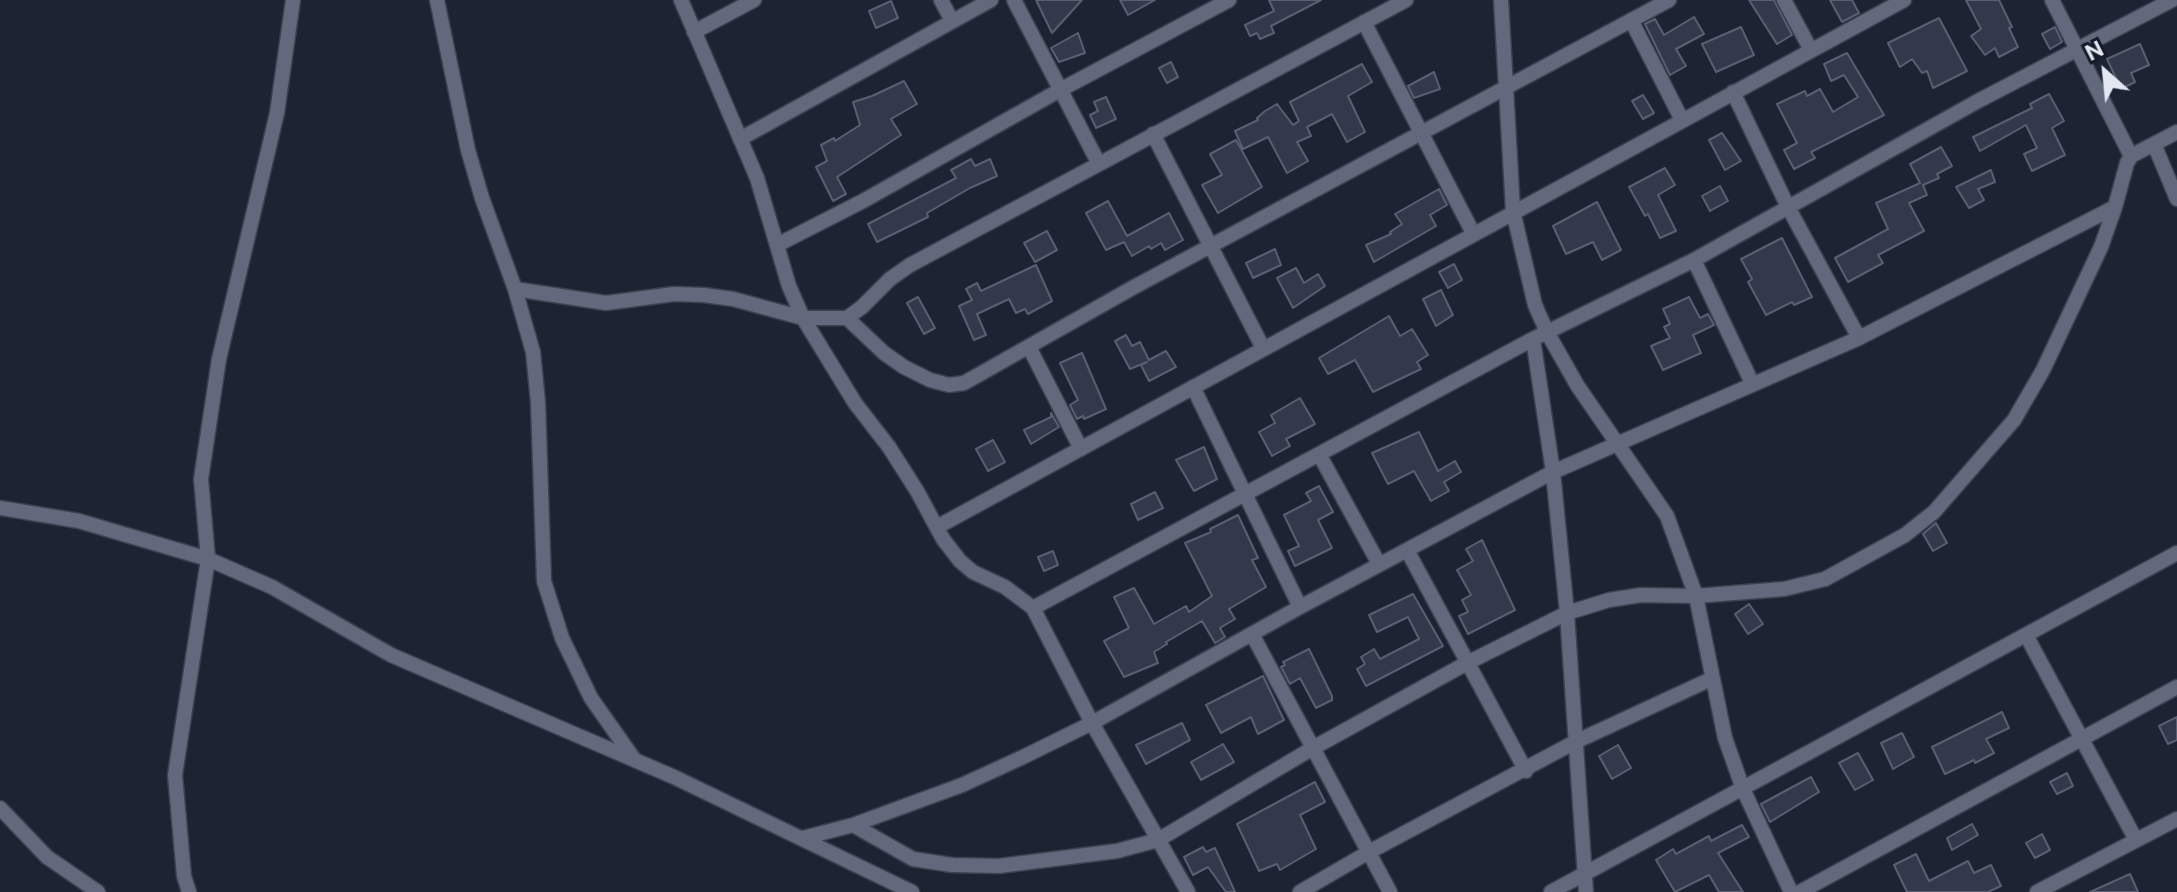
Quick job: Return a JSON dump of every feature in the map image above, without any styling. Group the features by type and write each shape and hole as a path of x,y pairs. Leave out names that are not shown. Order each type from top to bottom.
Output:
{"street":[{"path":"189,892 184,876 175,775 208,559 201,479 219,359 277,113 293,0"},
{"path":"437,0 468,150 533,352 538,402 544,581 562,638 591,698 635,761"},
{"path":"681,0 757,178 789,286 803,318 855,403 889,447 960,561 973,572 1005,587 1033,608 1092,723 1188,892"},
{"path":"694,32 754,0"},
{"path":"941,0 952,21"},
{"path":"740,139 991,0"},
{"path":"1014,0 1099,164"},
{"path":"777,245 1229,0"},
{"path":"1501,0 1513,211 1540,336 1567,613 1586,892"},
{"path":"847,318 884,353 904,367 930,380 949,385 964,383 1211,245 1669,0"},
{"path":"1784,0 1811,50"},
{"path":"937,527 1811,50 1883,5 1904,0"},
{"path":"2052,0 2131,156"},
{"path":"1033,608 1540,336 1694,260 2172,0"},
{"path":"515,289 606,303 674,294 704,295 733,299 803,318 847,318 910,265 1400,1"},
{"path":"1631,20 1682,120"},
{"path":"1364,22 1473,233"},
{"path":"1733,92 1788,207 1859,338"},
{"path":"853,825 913,859 952,865 999,866 1080,858 1158,840 1313,748 1467,663 1567,613 1609,600 1641,595 1696,596 1784,589 1825,579 1905,535 1934,512 2014,420 2043,370 2101,247 2127,163 2131,156 2177,132"},
{"path":"1153,134 1263,348"},
{"path":"2154,144 2177,199"},
{"path":"803,838 853,825 962,785 1092,723 1300,607 1553,472 1859,338 2115,207"},
{"path":"1694,260 1752,383"},
{"path":"1540,336 1667,516 1696,596 1725,738 1743,789 1791,892"},
{"path":"1029,347 1081,449"},
{"path":"1193,387 1300,607"},
{"path":"1319,454 1379,564"},
{"path":"0,508 79,521 208,559 272,587 391,655 635,761 912,892"},
{"path":"1407,550 1526,771"},
{"path":"1551,892 2177,553"},
{"path":"1252,634 1390,892"},
{"path":"2026,635 2136,840"},
{"path":"1300,892 1575,742 1711,679"},
{"path":"1800,892 2177,687"},
{"path":"0,808 47,857 98,892"},
{"path":"2037,892 2177,819"}],"building":[{"path":"1036,0 1082,0 1052,33"},
{"path":"1120,0 1155,0 1128,15"},
{"path":"1269,0 1321,0 1271,26 1274,33 1260,39 1257,33 1250,36 1245,25 1274,11"},
{"path":"1749,0 1774,0 1792,35 1777,44"},
{"path":"1830,0 1852,0 1859,13 1842,22"},
{"path":"1966,0 1999,0 2018,47 1999,57 1995,48 1985,55 1971,36 1981,29"},
{"path":"891,1 898,18 876,28 869,11"},
{"path":"1694,17 1704,34 1676,49 1686,66 1670,75 1645,24 1655,19 1664,35"},
{"path":"1939,18 1967,71 1933,88 1927,71 1922,73 1912,59 1900,67 1888,43"},
{"path":"1741,27 1754,55 1716,72 1702,44"},
{"path":"2055,27 2062,42 2050,49 2042,34"},
{"path":"1078,33 1085,53 1059,62 1051,48"},
{"path":"2140,44 2149,65 2131,73 2135,82 2121,89 2107,59"},
{"path":"1847,53 1884,115 1811,152 1815,158 1794,169 1784,150 1797,143 1777,104 1805,91 1807,96 1820,89 1833,112 1858,97 1844,75 1831,81 1824,64"},
{"path":"1171,62 1178,77 1167,83 1159,68"},
{"path":"1362,64 1372,82 1348,96 1365,132 1347,142 1332,114 1307,127 1311,136 1297,142 1308,161 1287,173 1268,137 1243,149 1235,131 1258,120 1277,104 1293,125 1299,121 1290,102"},
{"path":"1434,72 1440,89 1414,98 1408,86"},
{"path":"904,81 917,104 891,119 901,135 837,177 846,194 833,201 816,167 827,161 821,145 834,138 835,141 860,125 853,102"},
{"path":"2049,94 2064,121 2052,128 2065,155 2032,171 2024,154 2037,148 2026,125 1980,151 1973,137 2032,108 2030,104"},
{"path":"1643,95 1654,113 1643,119 1632,101"},
{"path":"1106,97 1116,119 1096,128 1090,115 1098,111 1094,102"},
{"path":"1722,133 1741,161 1725,170 1709,140"},
{"path":"1236,140 1262,187 1218,213 1202,185 1222,175 1210,154"},
{"path":"1941,147 1952,166 1937,174 1939,178 1923,185 1927,195 1909,203 1924,231 1878,255 1883,263 1848,282 1835,258 1888,229 1876,203 1920,183 1910,164"},
{"path":"971,159 975,166 990,159 997,176 927,213 928,217 877,242 868,224 956,178 951,170"},
{"path":"1665,168 1675,185 1658,195 1676,231 1660,238 1629,187"},
{"path":"1991,170 1995,182 1978,189 1984,200 1969,208 1956,187"},
{"path":"1720,186 1728,201 1710,211 1702,196"},
{"path":"1439,189 1447,205 1430,215 1436,226 1374,262 1366,245 1391,234 1402,224 1395,214"},
{"path":"1108,201 1127,236 1169,213 1183,240 1165,250 1161,243 1151,249 1149,246 1132,256 1124,242 1106,250 1086,213"},
{"path":"1597,202 1621,250 1602,260 1593,242 1566,254 1553,226"},
{"path":"1047,231 1057,250 1035,262 1024,243"},
{"path":"1782,238 1812,297 1794,305 1792,302 1766,315 1748,282 1752,279 1741,259"},
{"path":"1275,249 1281,265 1253,278 1246,263"},
{"path":"1454,264 1462,280 1448,288 1439,272"},
{"path":"1036,265 1052,301 1028,314 1025,309 1016,313 1009,299 977,314 986,335 974,340 959,306 972,300 966,289 977,283 981,291"},
{"path":"1296,268 1304,283 1318,274 1325,286 1293,308 1277,278"},
{"path":"1441,290 1453,315 1436,326 1423,299"},
{"path":"918,297 935,328 924,334 907,303"},
{"path":"1689,297 1700,318 1708,314 1714,325 1693,335 1701,353 1663,370 1651,346 1670,338 1664,327 1670,324 1663,309"},
{"path":"1389,316 1400,336 1412,329 1428,355 1417,362 1421,369 1373,392 1355,360 1328,374 1319,358"},
{"path":"1126,335 1132,346 1140,342 1149,360 1166,351 1176,367 1149,381 1141,365 1147,362 1130,369 1115,341"},
{"path":"1082,353 1106,409 1077,419 1070,405 1078,400 1060,363"},
{"path":"1300,398 1315,424 1286,439 1290,446 1272,456 1259,432 1275,423 1271,415"},
{"path":"1051,413 1059,427 1031,444 1024,430 1051,417"},
{"path":"1419,432 1438,471 1455,461 1461,472 1444,482 1449,491 1431,501 1414,471 1388,484 1372,453"},
{"path":"993,440 1005,462 988,471 976,449"},
{"path":"1204,447 1217,479 1194,491 1176,460"},
{"path":"1319,486 1333,512 1318,520 1332,548 1295,566 1288,551 1299,546 1284,515 1311,501 1306,493"},
{"path":"1155,492 1163,508 1138,520 1131,504"},
{"path":"1238,515 1258,558 1252,560 1266,587 1229,609 1235,619 1220,628 1225,637 1215,643 1202,621 1154,652 1158,663 1124,677 1104,641 1129,628 1114,597 1134,588 1154,624 1186,606 1189,612 1212,596 1185,543 1211,532 1210,529"},
{"path":"1936,523 1947,543 1933,551 1923,534"},
{"path":"1482,540 1515,610 1468,634 1459,616 1468,612 1462,600 1471,595 1457,570 1473,561 1466,549"},
{"path":"1053,551 1058,565 1044,571 1038,557"},
{"path":"1413,594 1443,646 1366,686 1357,669 1365,664 1361,657 1374,649 1380,659 1419,639 1408,617 1377,632 1369,615"},
{"path":"1749,604 1763,624 1748,634 1735,614"},
{"path":"1309,649 1332,696 1332,700 1316,708 1300,678 1290,684 1281,667 1285,665 1283,662"},
{"path":"1263,676 1284,720 1258,734 1251,717 1221,733 1206,705"},
{"path":"2002,712 2009,728 1986,739 1994,753 1945,774 1932,747"},
{"path":"2177,717 2177,740 2168,744 2159,726"},
{"path":"1182,723 1190,740 1146,764 1136,745"},
{"path":"1902,733 1914,757 1893,769 1881,743"},
{"path":"1223,744 1234,762 1201,780 1191,762"},
{"path":"1618,745 1631,768 1612,779 1599,756"},
{"path":"1858,753 1873,780 1855,790 1839,763"},
{"path":"2067,773 2073,786 2057,794 2050,782"},
{"path":"1811,777 1819,792 1770,822 1761,804"},
{"path":"1315,782 1325,802 1300,815 1316,849 1280,870 1277,864 1259,871 1237,824"},
{"path":"1972,824 1978,835 1952,850 1947,838"},
{"path":"1742,825 1749,837 1718,853 1743,892 1719,892 1709,875 1675,892 1656,860 1673,849 1676,854 1709,836 1711,841"},
{"path":"2042,834 2050,850 2035,858 2026,843"},
{"path":"1203,847 1206,852 1215,848 1235,892 1226,892 1208,867 1193,875 1184,857"},
{"path":"1916,854 1929,881 1968,861 1974,873 1991,865 2001,886 1988,892 1907,892 1894,865"},
{"path":"2130,874 2138,892 2090,892"}]}
